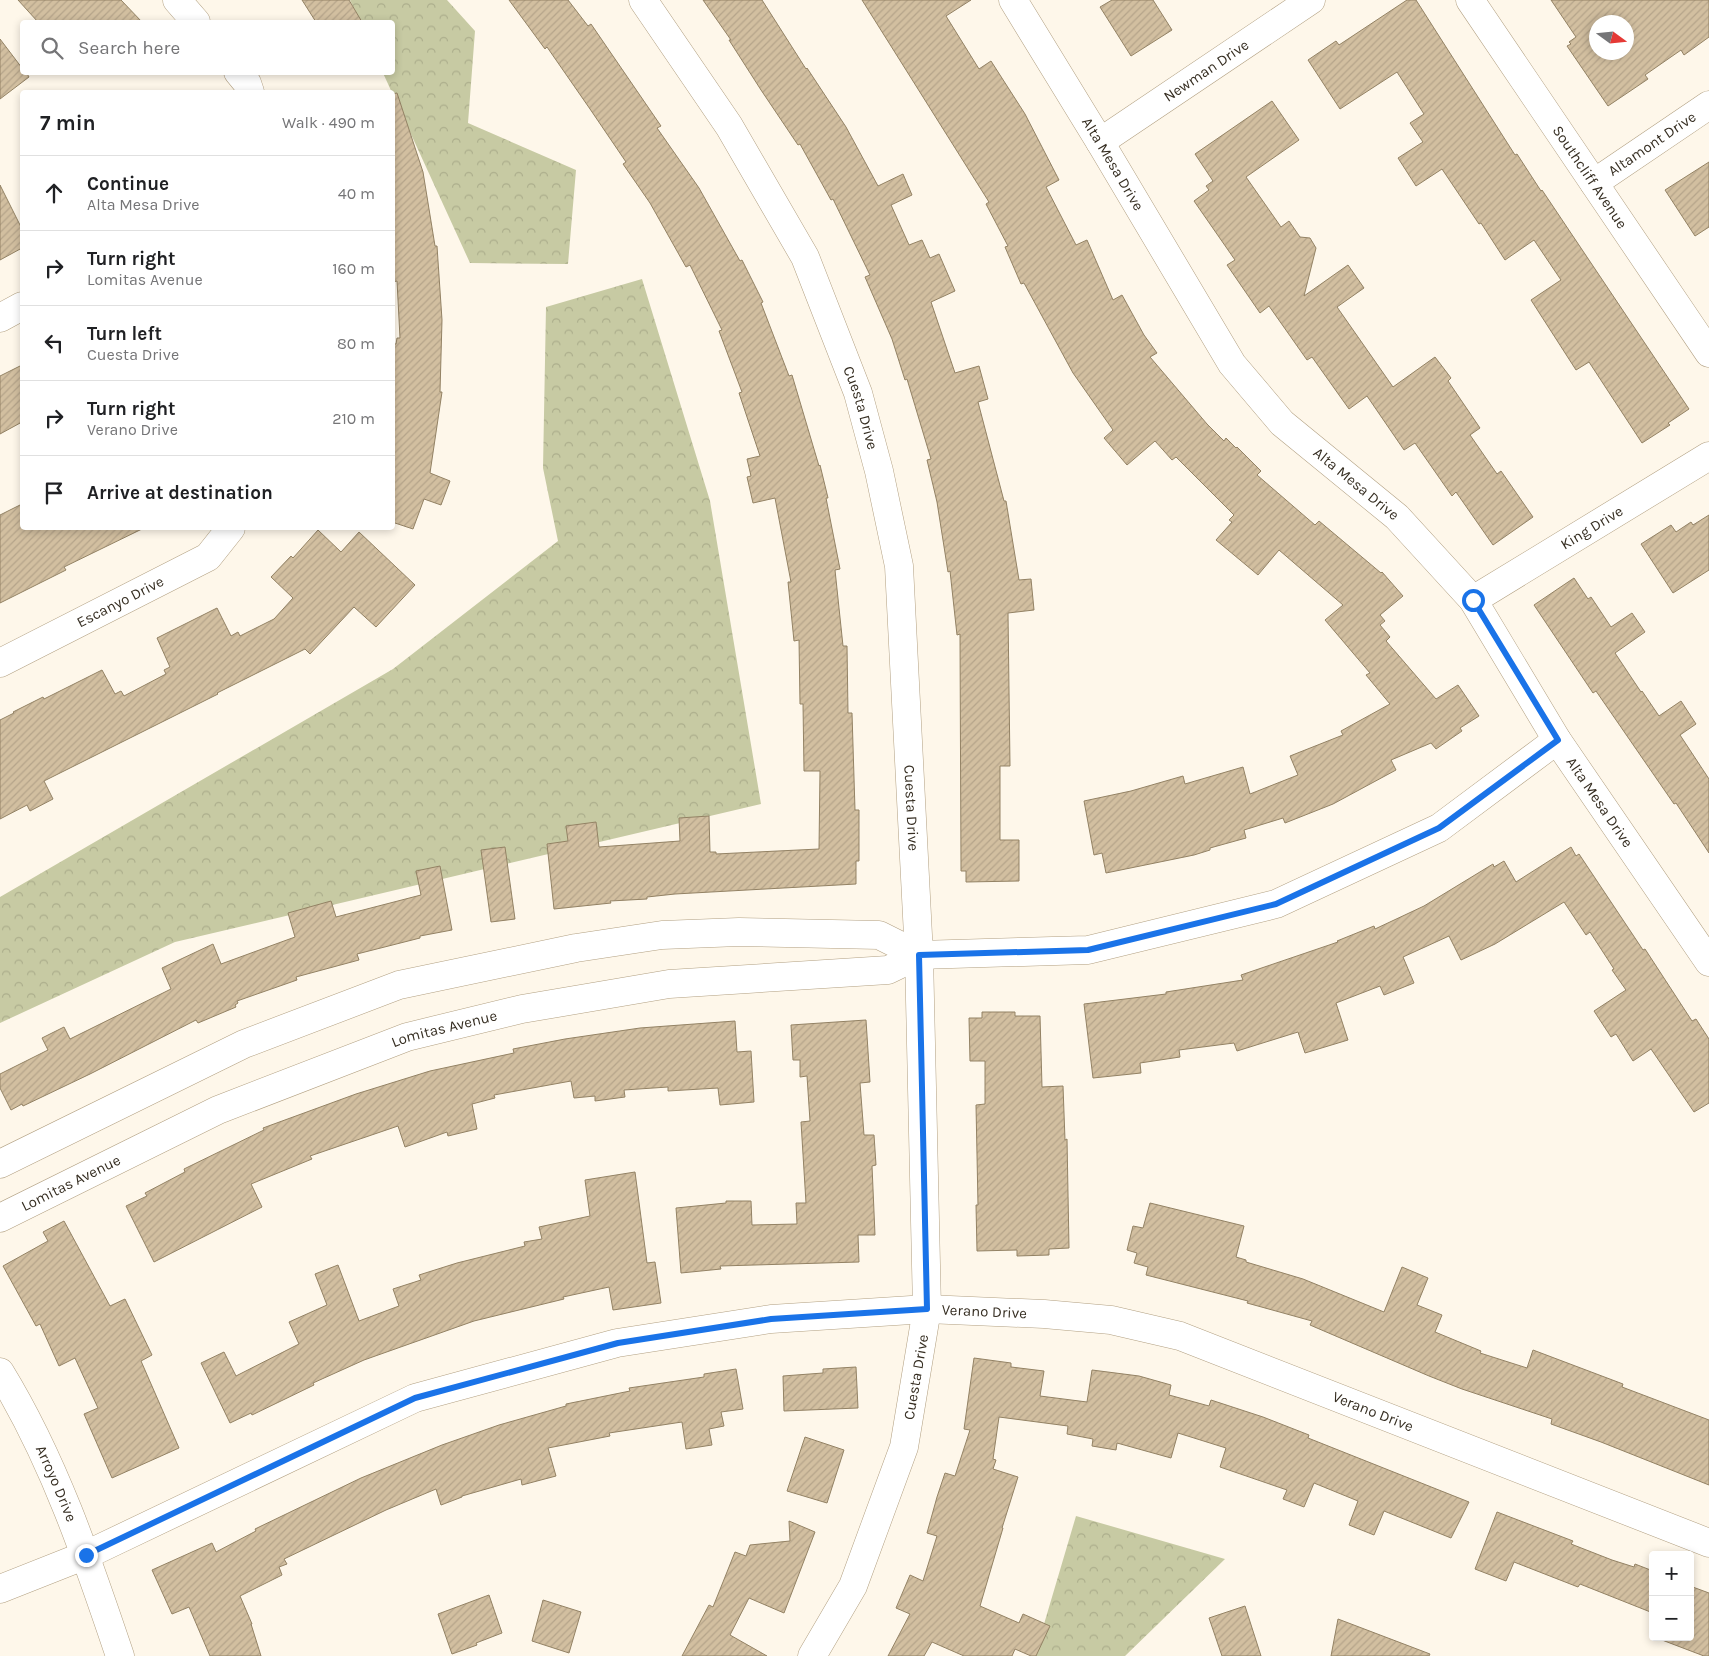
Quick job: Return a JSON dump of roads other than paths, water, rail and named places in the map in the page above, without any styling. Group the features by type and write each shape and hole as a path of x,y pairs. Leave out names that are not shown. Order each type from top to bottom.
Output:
{"street":[{"path":"177,0 194,20"},
{"name":"Cuesta Drive","path":"643,0 729,126 805,257 858,393 899,566 919,955 927,1309 904,1446 853,1586 812,1656"},
{"name":"Alta Mesa Drive","path":"1013,0 1232,364 1282,423 1397,517 1473,600 1558,740 1709,962"},
{"name":"Newman Drive","path":"1100,142 1311,0"},
{"name":"Southcliff Avenue","path":"1470,0 1709,353"},
{"path":"240,75 247,83 249,90"},
{"name":"Altamont Drive","path":"1594,183 1709,105"},
{"path":"0,318 20,307"},
{"name":"King Drive","path":"1473,600 1709,456"},
{"name":"Escanyo Drive","path":"0,663 208,557 229,530"},
{"name":"Lomitas Avenue","path":"0,1218 218,1110 407,1037 522,1009 668,984 888,970 919,955 1088,950 1276,904 1439,828 1558,740"},
{"name":"Lomitas Avenue","path":"0,1164 244,1044 399,985 576,948 662,935 739,932 879,935 919,955"},
{"name":"Verano Drive","path":"0,1589 86,1555 415,1398 618,1343 771,1319 927,1309 1044,1314 1111,1320 1180,1336 1709,1543"},
{"name":"Arroyo Drive","path":"0,1372 15,1396 51,1471 86,1555 120,1656"}]}
